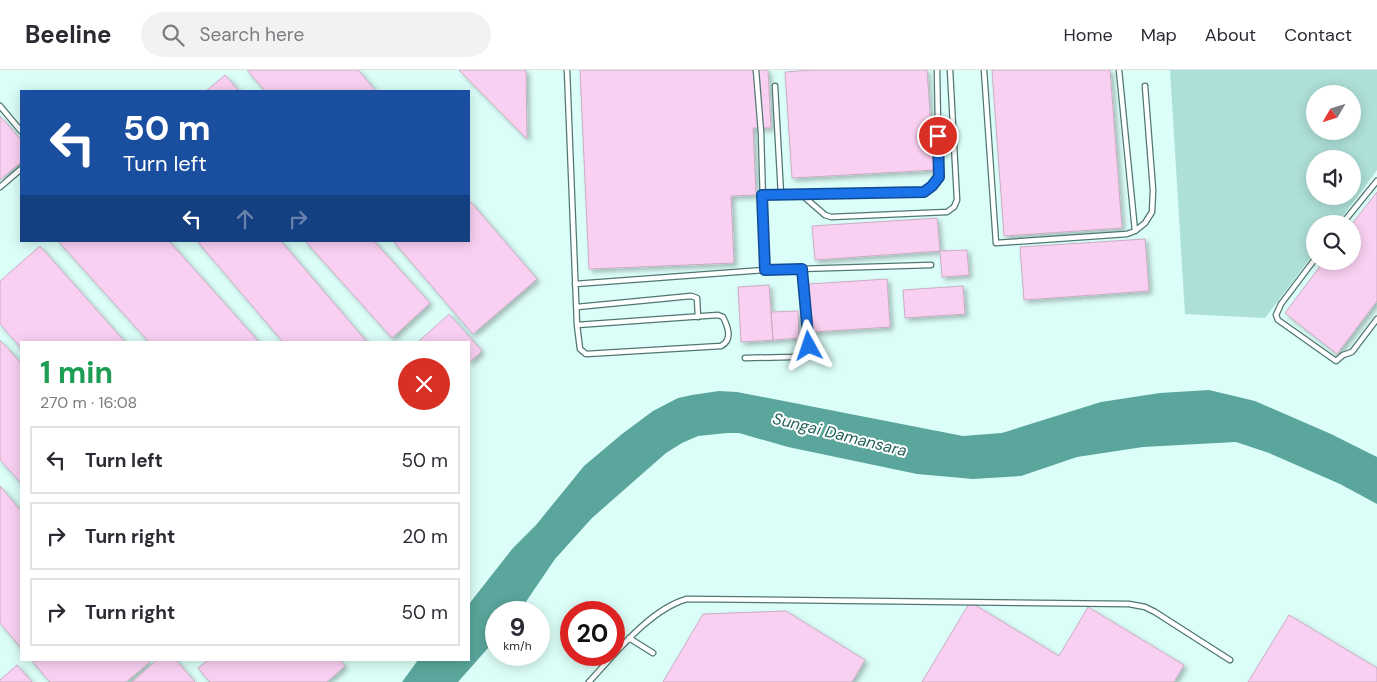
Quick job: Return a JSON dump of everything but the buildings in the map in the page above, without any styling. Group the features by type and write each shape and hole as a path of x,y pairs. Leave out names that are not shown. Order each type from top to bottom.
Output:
{"lane":[{"path":"567,70 576,307 577,325 580,349 586,354 725,344 729,331 723,317 718,315 577,325"},
{"path":"756,70 761,132 765,270"},
{"path":"762,195 924,192 939,177 937,70"},
{"path":"802,195 825,215 831,217 947,212 954,207 957,200 950,70"},
{"path":"984,70 996,242 1127,234 1135,231 1145,223 1152,212 1153,190 1145,86"},
{"path":"1119,70 1135,231"},
{"path":"775,86 780,195"},
{"path":"0,106 20,129"},
{"path":"0,187 20,170"},
{"path":"1349,215 1377,181"},
{"path":"575,284 765,270 931,264"},
{"path":"745,358 792,357 803,353 809,346 802,269"},
{"path":"1307,270 1281,304 1276,315 1278,320 1336,361 1352,352 1377,319"},
{"path":"576,307 691,296 697,298 698,317"},
{"path":"589,682 629,638 663,609 674,602 687,598 1129,604 1145,607 1155,612 1230,660"},
{"path":"629,638 653,653"}],"shaded area":[{"path":"1170,70 1377,70 1377,170 1361,192 1361,150 1306,150 1306,205 1351,205 1344,215 1306,215 1306,264 1265,318 1185,314"}],"water":[{"name":"Sungai Damansara","path":"1209,390 1255,401 1331,434 1377,457 1377,504 1340,484 1269,453 1236,442 1143,447 1077,457 1021,476 973,479 917,474 788,447 739,433 698,436 666,453 592,518 555,559 526,601 485,601 485,651 458,682 402,682 417,661 470,661 470,603 513,548 536,525 584,466 653,411 678,398 719,391 737,392 963,436 1002,433 1101,402 1160,393"}],"route":[{"path":"809,346 802,269 765,270 762,195 924,192 939,177 938,136"}]}
